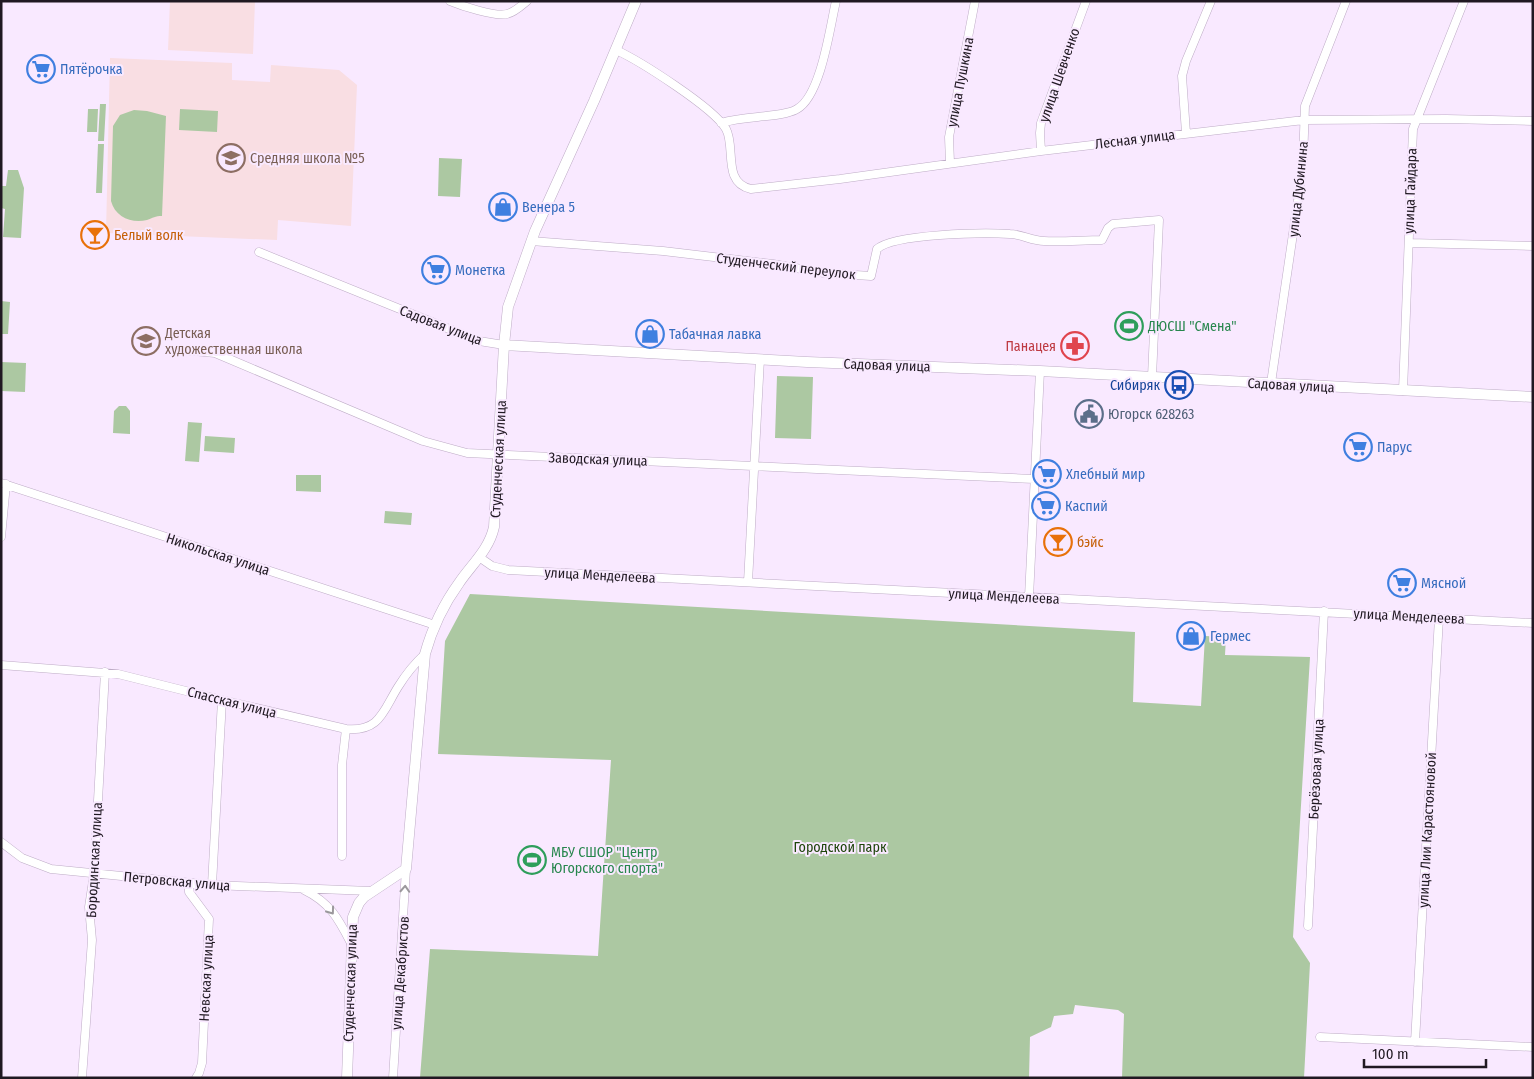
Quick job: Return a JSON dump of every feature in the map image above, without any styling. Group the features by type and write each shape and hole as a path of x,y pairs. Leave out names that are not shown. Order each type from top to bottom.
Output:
{"street":[{"path":"450,1 486,12 504,15 514,11 526,1"},
{"name":"Студенческая улица","path":"347,1078 353,917 364,897 406,869 425,654 435,625 454,591 489,543 494,528 504,345 508,307 531,241 636,1"},
{"path":"616,50 641,63 690,97 721,123 743,117 778,115 798,109 805,103 817,80 824,58 836,1"},
{"name":"улица Пушкина","path":"950,163 948,151 949,138 975,1"},
{"name":"улица Шевченко","path":"1041,151 1041,124 1086,1"},
{"path":"1186,133 1182,76 1186,61 1211,1"},
{"name":"улица Дубинина","path":"1271,383 1303,160 1305,106 1346,1"},
{"name":"улица Гайдара","path":"1403,391 1413,129 1464,1"},
{"name":"Лесная улица","path":"721,123 726,130 736,180 746,188 760,189 1041,151 1304,120 1533,121"},
{"name":"Студенческий переулок","path":"531,241 663,251 773,264 824,273 871,276 877,250 888,242 948,234 1012,234 1042,241 1102,240 1108,228 1113,224 1158,220 1152,377"},
{"path":"1409,243 1533,246"},
{"name":"Садовая улица","path":"259,252 480,341 504,345 1533,397"},
{"name":"Заводская улица","path":"182,350 215,353 439,446 467,453 1034,479"},
{"path":"748,582 760,359"},
{"path":"1029,597 1040,371"},
{"path":"1,537 4,484"},
{"name":"Никольская улица","path":"4,484 435,625"},
{"name":"улица Менделеева","path":"479,557 492,566 508,570 1533,623"},
{"name":"Берёзовая улица","path":"1308,926 1324,611"},
{"name":"улица Лии Карастояновой","path":"1415,1042 1439,618"},
{"name":"Спасская улица","path":"1,665 105,672 357,730 367,728 376,723 382,716 405,675 425,654"},
{"name":"Бородинская улица","path":"82,1078 92,940 89,907 94,874 105,672"},
{"path":"212,885 222,700"},
{"path":"342,856 342,764 346,729"},
{"name":"Петровская улица","path":"1,842 22,858 50,869 189,884 371,891"},
{"name":"улица Декабристов","path":"393,1078 406,869"},
{"name":"Невская улица","path":"189,884 189,892 209,918 202,1064 196,1078"},
{"name":"Петровская улица","path":"300,888 318,896 326,904 333,912 352,945"},
{"path":"1320,1037 1533,1047"}],"shaded area":[{"path":"170,1 255,1 253,54 168,50"},
{"name":"Средняя школа №5","path":"110,58 232,63 232,80 270,82 271,65 339,70 357,85 351,226 278,220 277,240 106,233"}],"green space":[{"path":"100,104 106,104 104,141 98,141"},
{"path":"88,109 98,109 97,132 87,132"},
{"path":"180,109 218,111 217,132 179,130"},
{"path":"134,110 166,116 162,216 141,221 130,220 120,215 113,207 111,201 113,126 120,115"},
{"path":"98,144 104,144 102,193 96,193"},
{"path":"439,158 462,159 460,197 438,196"},
{"path":"8,170 18,170 24,188 21,238 3,237 5,209 1,208 1,186 6,186"},
{"path":"1,301 10,302 8,334 1,334"},
{"path":"1,362 26,363 25,392 1,391"},
{"path":"777,376 813,377 811,439 775,438"},
{"path":"119,406 126,406 130,411 130,434 113,433 114,411"},
{"path":"188,422 202,423 199,462 185,461"},
{"path":"205,436 235,438 234,453 204,451"},
{"path":"296,475 321,475 321,492 296,491"},
{"path":"385,511 412,513 411,525 384,523"},
{"name":"Городской парк","path":"470,594 1135,632 1133,702 1201,706 1205,636 1226,637 1225,655 1310,657 1293,937 1310,963 1304,1078 1122,1078 1124,1014 1118,1010 1075,1005 1073,1014 1054,1016 1051,1027 1030,1037 1029,1078 420,1078 430,949 598,956 611,760 438,754 445,641"}],"place":[{"name":"Пятёрочка","path":"41,69"},
{"name":"Средняя школа №5","path":"231,158"},
{"name":"Венера 5","path":"503,207"},
{"name":"Белый волк","path":"95,235"},
{"name":"Монетка","path":"436,270"},
{"name":"ДЮСШ \"Смена\"","path":"1129,326"},
{"name":"Табачная лавка","path":"650,334"},
{"name":"Детская художественная школа","path":"146,341"},
{"name":"Панацея","path":"1075,346"},
{"name":"Сибиряк","path":"1179,385"},
{"name":"Югорск 628263","path":"1089,414"},
{"name":"Парус","path":"1358,447"},
{"name":"Хлебный мир","path":"1047,474"},
{"name":"Каспий","path":"1046,506"},
{"name":"бэйс","path":"1058,542"},
{"name":"Мясной","path":"1402,583"},
{"name":"Гермес","path":"1191,636"},
{"name":"МБУ СШОР \"Центр Югорского спорта\"","path":"532,860"}]}
